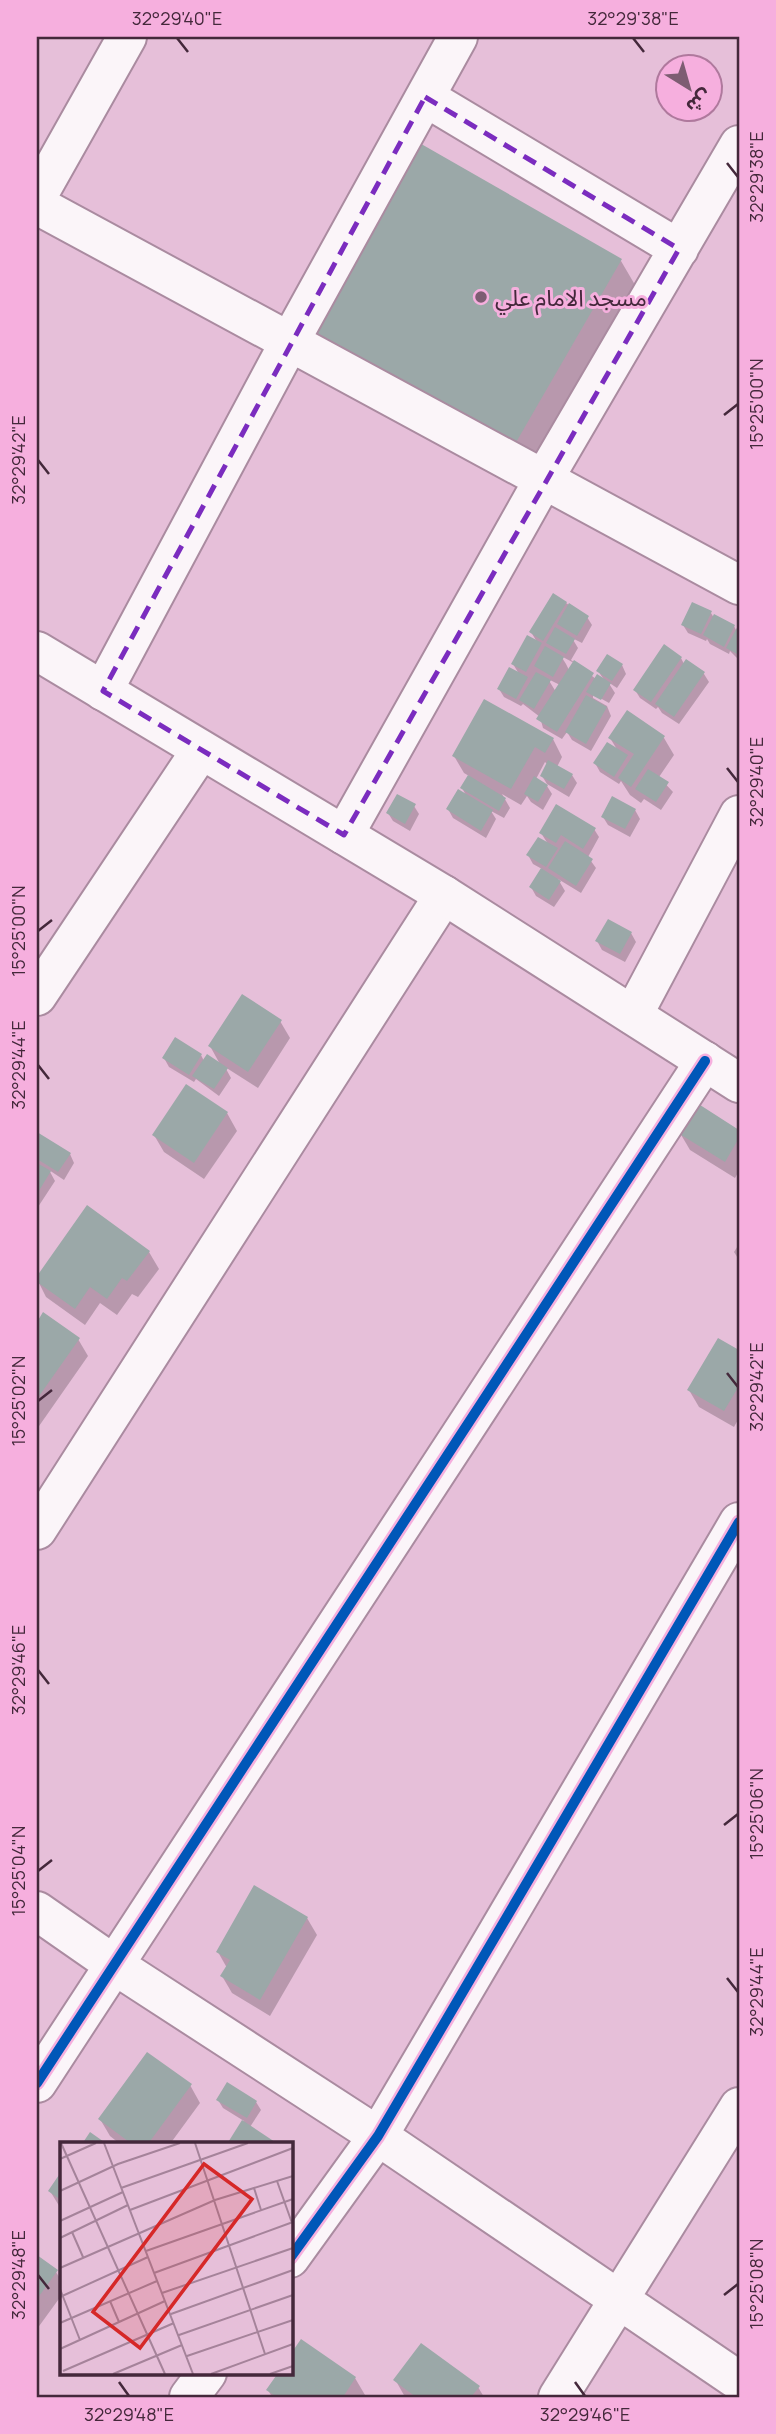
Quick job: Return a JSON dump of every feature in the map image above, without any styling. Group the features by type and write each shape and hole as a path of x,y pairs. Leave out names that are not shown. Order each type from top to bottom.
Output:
{"street":[{"path":"37,197 127,37"},
{"path":"103,691 290,341 458,37"},
{"path":"425,97 679,249"},
{"path":"344,835 545,477 739,145"},
{"path":"37,205 545,477 739,585"},
{"path":"37,651 444,895 739,1083"},
{"path":"37,996 201,750"},
{"path":"634,1015 739,815"},
{"path":"37,1530 444,895"},
{"path":"37,2083 116,1966 705,1061"},
{"path":"292,2255 379,2136 739,1522"},
{"path":"37,1910 116,1966 379,2136 621,2298 739,2381"},
{"path":"558,2397 739,2108"},
{"path":"189,2397 206,2374"}],"highlighted area":[{"path":"425,97 679,249 344,835 103,691"}],"building":[{"path":"416,141 622,259 511,451 306,333"},
{"path":"553,593 567,602 543,641 529,632"},
{"path":"692,602 712,611 701,634 681,625"},
{"path":"569,603 589,616 577,636 557,624"},
{"path":"714,614 735,625 724,647 703,635"},
{"path":"739,624 739,655 726,648"},
{"path":"555,627 575,639 566,654 546,643"},
{"path":"527,635 542,643 526,672 511,664"},
{"path":"664,644 682,657 651,702 633,690"},
{"path":"545,646 564,657 553,677 534,666"},
{"path":"607,654 623,664 612,681 596,671"},
{"path":"686,659 705,672 674,717 655,704"},
{"path":"574,660 594,673 557,732 536,719"},
{"path":"509,667 528,677 516,699 497,689"},
{"path":"536,672 551,680 534,709 519,700"},
{"path":"597,674 611,683 601,700 586,692"},
{"path":"586,695 607,707 586,744 565,732"},
{"path":"484,699 554,738 545,753 535,747 511,789 452,756"},
{"path":"627,710 665,736 631,787 618,778 634,754 608,738"},
{"path":"607,742 628,755 614,777 593,763"},
{"path":"548,760 573,774 564,789 540,776"},
{"path":"648,769 669,782 656,802 635,789"},
{"path":"468,775 506,798 499,811 460,788"},
{"path":"534,776 548,785 538,802 524,794"},
{"path":"458,789 493,810 481,831 446,809"},
{"path":"397,794 416,804 405,824 386,813"},
{"path":"612,796 636,809 625,829 601,817"},
{"path":"556,804 596,828 583,849 561,835 556,843 539,833"},
{"path":"538,837 558,848 546,867 526,855"},
{"path":"565,841 593,859 576,886 548,868"},
{"path":"541,868 561,881 549,900 529,887"},
{"path":"608,919 632,932 620,954 595,941"},
{"path":"242,994 282,1020 248,1072 208,1046"},
{"path":"175,1037 202,1054 189,1075 162,1058"},
{"path":"207,1054 228,1068 214,1089 192,1076"},
{"path":"186,1084 228,1112 194,1163 152,1135"},
{"path":"697,1103 739,1130 739,1138 725,1162 678,1133"},
{"path":"37,1132 71,1153 58,1172 37,1159"},
{"path":"37,1163 51,1171 37,1194"},
{"path":"87,1205 150,1251 127,1281 122,1278 107,1299 90,1287 75,1309 37,1282 37,1276"},
{"path":"43,1312 80,1338 37,1399 37,1322"},
{"path":"718,1338 739,1350 739,1386 724,1411 687,1390"},
{"path":"254,1885 308,1917 260,2000 220,1976 230,1960 216,1952"},
{"path":"147,2052 192,2084 149,2142 129,2142 98,2119"},
{"path":"227,2082 257,2101 247,2118 216,2100"},
{"path":"242,2120 275,2142 228,2142"},
{"path":"90,2132 104,2142 83,2142"},
{"path":"60,2173 60,2199 48,2191"},
{"path":"37,2255 58,2270 37,2299"},
{"path":"301,2339 356,2377 343,2397 277,2397 266,2390 277,2374 292,2374 292,2352"},
{"path":"421,2343 480,2386 471,2397 416,2397 393,2380"}],"cycle path":[{"path":"37,2083 705,1061"},
{"path":"292,2255 378,2136 739,1522"}],"place":[{"name":"مسجد الامام علي","path":"481,297"}]}
